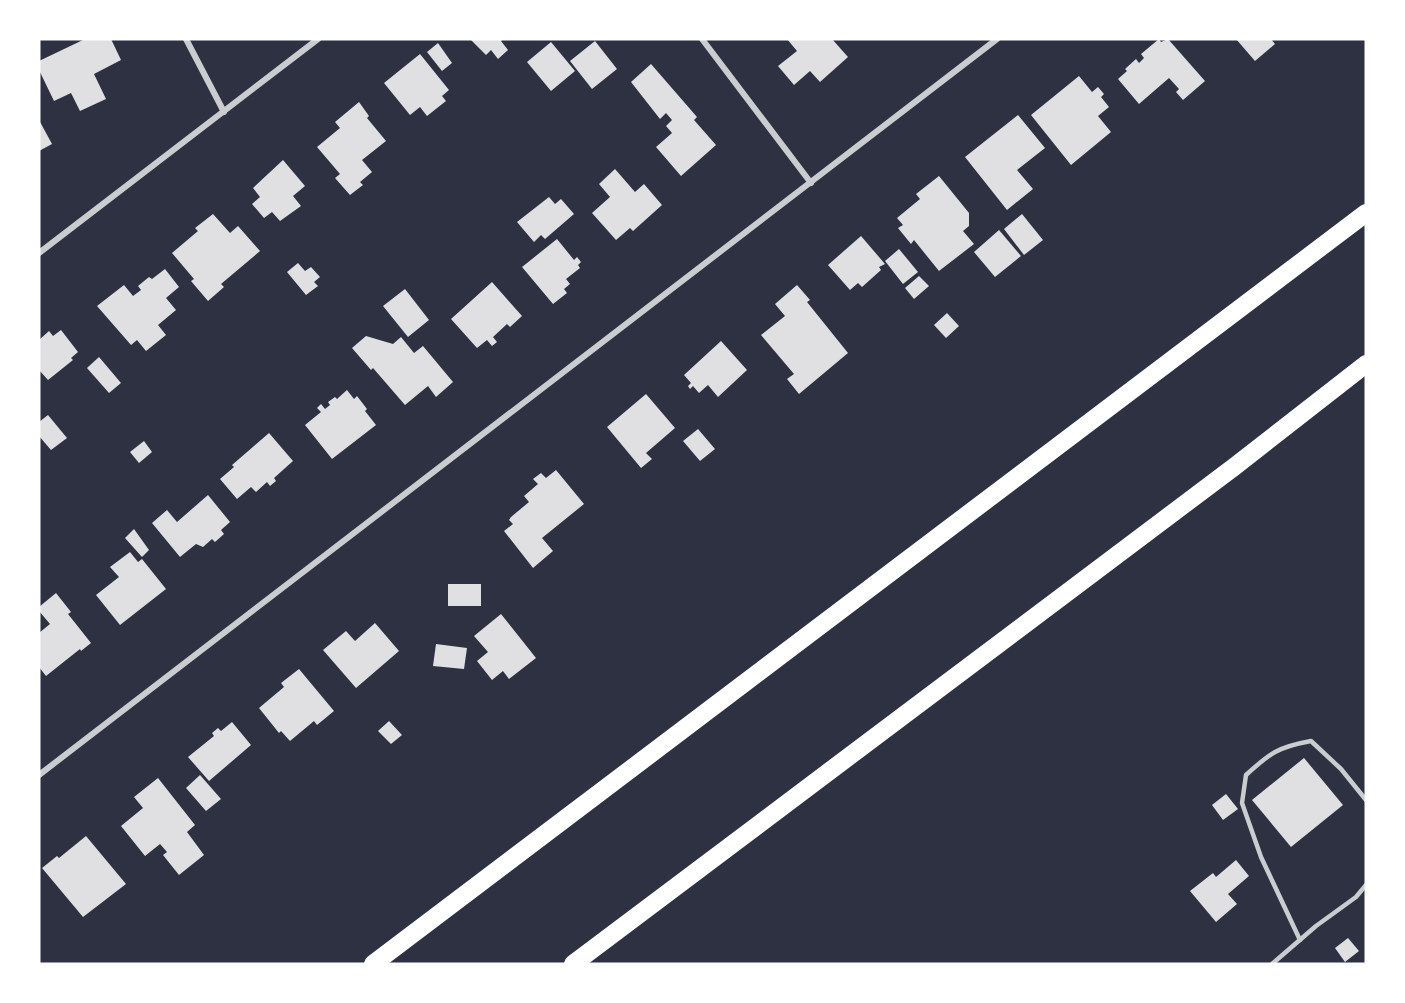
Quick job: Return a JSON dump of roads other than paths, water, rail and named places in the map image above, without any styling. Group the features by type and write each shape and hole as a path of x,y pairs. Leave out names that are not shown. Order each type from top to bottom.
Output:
{"highway":[{"path":"373,964 1366,213"},
{"path":"573,964 1234,467 1366,364"}],"street":[{"path":"186,39 224,112"},
{"path":"39,253 318,39"},
{"path":"702,39 811,183"},
{"path":"39,775 997,39"}],"lane":[{"path":"1300,940 1261,857 1242,803 1246,775 1269,754 1287,745 1311,741 1341,769 1366,800"},
{"path":"1272,964 1356,897 1366,885"}]}
